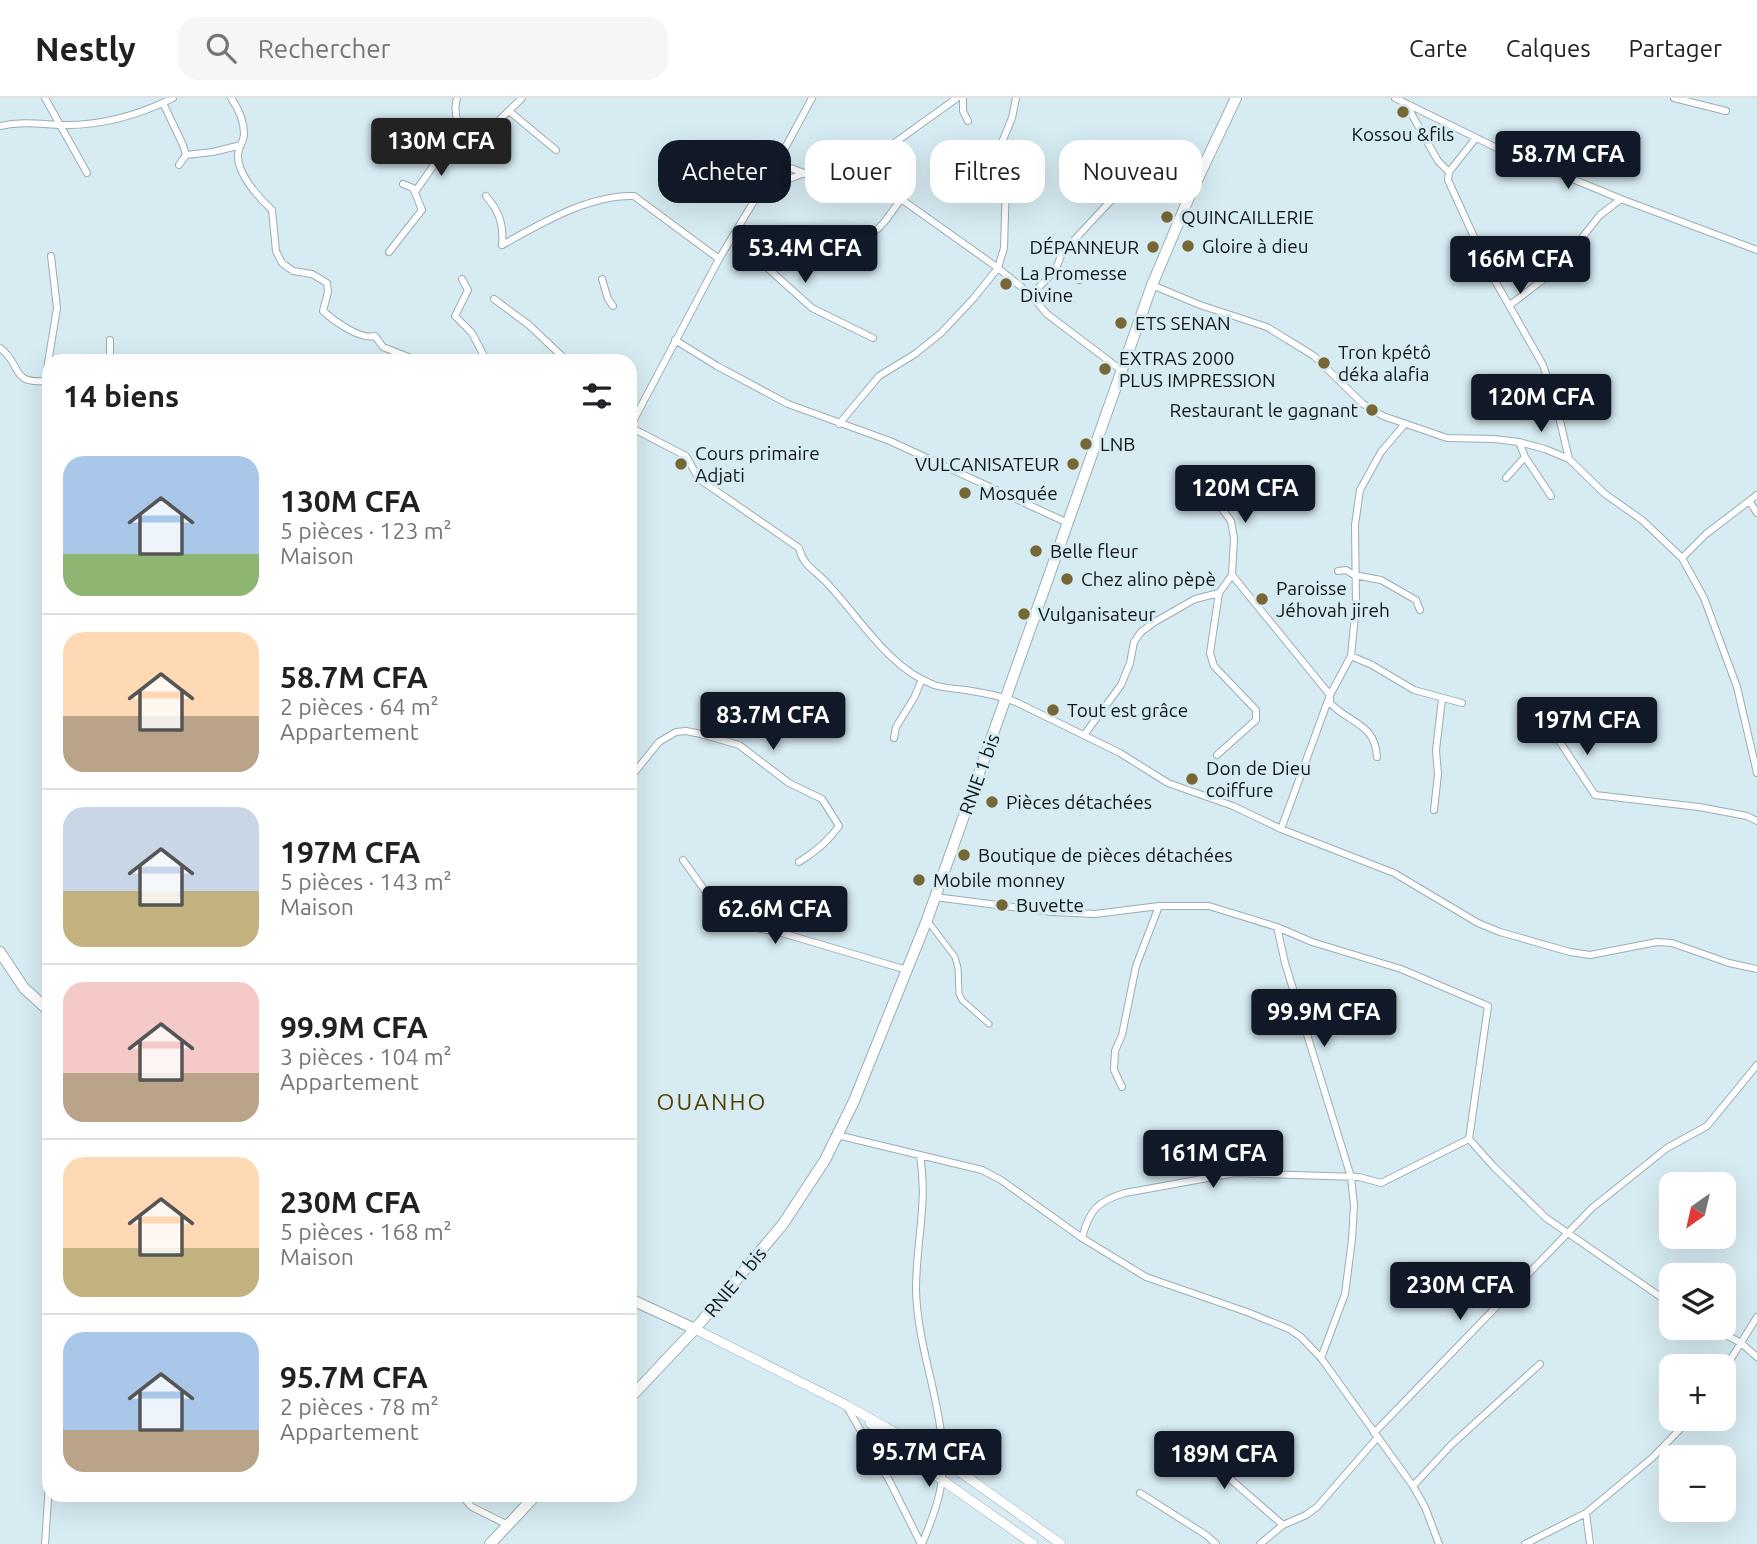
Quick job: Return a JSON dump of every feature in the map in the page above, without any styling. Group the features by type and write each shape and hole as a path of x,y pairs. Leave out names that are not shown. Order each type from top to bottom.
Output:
{"main road":[{"name":"RNIE 1 bis","path":"637,1391 695,1329 783,1224 810,1184 837,1135 870,1066 927,920 1152,285 1190,195 1236,98"},
{"path":"0,952 24,988 42,1005"},
{"path":"637,1302 846,1405 942,1459 1061,1544"},
{"path":"846,1405 942,1480 1033,1544"},
{"path":"490,1544 530,1502"}],"street":[{"path":"45,98 87,173"},
{"path":"0,126 30,122 61,125 110,121 141,112 173,98"},
{"path":"231,98 237,107 244,135 237,157 244,175 261,200 272,210 276,251 282,263 293,271 312,274 327,283 328,292 323,311 338,323 369,338 375,336 383,346 402,354"},
{"path":"457,98 455,117 464,135 473,144"},
{"path":"508,98 512,109 556,150"},
{"path":"415,192 445,149 464,153 522,98"},
{"path":"789,140 812,98"},
{"path":"898,140 957,98"},
{"path":"964,98 963,111 968,121"},
{"path":"839,424 879,376 941,333 998,268 1004,248 1006,180 1002,142 1012,118 1016,98"},
{"path":"1395,98 1475,139 1621,199 1757,250"},
{"path":"1674,98 1726,111"},
{"path":"163,103 186,155"},
{"path":"1407,105 1438,161 1449,172"},
{"path":"1475,139 1449,172 1447,180 1475,242 1543,365 1556,404 1569,459"},
{"path":"179,165 186,155 241,145"},
{"path":"751,207 765,192 784,180 805,175"},
{"path":"389,252 422,210 413,188 403,184"},
{"path":"486,197 502,222 502,245 524,231 593,203 617,196 634,197 719,259"},
{"path":"1510,305 1558,268 1600,215 1621,199"},
{"path":"637,413 719,259 753,203"},
{"path":"837,239 869,236 885,225 899,203"},
{"path":"907,203 998,268 1031,295 1047,314 1121,370"},
{"path":"1031,295 1055,271 1062,253 1106,203"},
{"path":"733,237 812,308 873,338"},
{"path":"50,354 57,308 51,257"},
{"path":"1055,271 1079,280"},
{"path":"462,279 468,290 455,316 472,332 483,354"},
{"path":"602,279 613,306"},
{"path":"1152,285 1199,305 1267,327 1314,356 1363,404 1404,425 1447,438 1519,442 1569,459 1605,494 1642,520 1682,558 1704,598 1737,687 1757,773"},
{"path":"494,299 529,325 560,354"},
{"path":"110,340 110,354"},
{"path":"675,340 788,404 890,441 1068,523"},
{"path":"0,348 19,377 30,382 42,378"},
{"path":"1281,829 1330,695 1351,656 1355,624 1355,525 1360,490 1381,452 1404,425"},
{"path":"637,431 686,456 699,479 799,548 801,559 806,566 824,580 886,650 922,679 936,686 1006,698 1120,753 1168,783 1233,806 1281,829 1394,873 1478,923 1500,932 1590,956 1657,942 1672,943 1729,963 1757,968"},
{"path":"1519,442 1525,457 1551,496"},
{"path":"1506,478 1525,457"},
{"path":"1208,490 1231,521 1234,538 1232,575 1219,593 1210,653 1214,666 1258,714 1256,720 1217,755"},
{"path":"1682,558 1706,534 1757,495"},
{"path":"1749,502 1757,513"},
{"path":"1338,570 1381,580 1416,600 1420,610"},
{"path":"1232,575 1330,695 1330,703 1371,735 1376,742 1377,757"},
{"path":"1084,735 1121,685 1130,663 1134,642 1140,632 1195,599 1219,593"},
{"path":"1351,656 1414,690 1462,703"},
{"path":"894,738 896,727 922,679"},
{"path":"1434,810 1438,774 1436,750 1442,699"},
{"path":"637,769 659,742 676,732 694,732 739,745 789,783 822,799 833,815 839,827 828,842 799,862"},
{"path":"1556,736 1595,794 1699,807 1747,816 1757,821"},
{"path":"683,860 711,899 736,920 751,927 782,933 907,970"},
{"path":"935,897 1095,914 1158,906 1209,906 1401,969 1488,1006 1469,1139 1546,1218 1659,1296"},
{"path":"1122,1087 1114,1070 1115,1051 1122,1035 1136,965 1158,906"},
{"path":"927,920 955,957 962,1000 989,1024"},
{"path":"1277,927 1285,963 1350,1177 1354,1205 1345,1294 1321,1358"},
{"path":"1260,1544 1283,1525 1318,1507 1376,1435 1568,1232 1631,1174 1667,1148 1707,1126 1757,1065"},
{"path":"837,1135 982,1170 1001,1180 1083,1238 1146,1276 1289,1329 1301,1337 1321,1358 1413,1486 1425,1507 1439,1544"},
{"path":"1083,1238 1087,1219 1096,1206 1109,1197 1235,1172 1350,1177 1381,1183 1469,1139"},
{"path":"920,1156 924,1197 916,1290 925,1356 941,1430 942,1459 942,1480 921,1544"},
{"path":"1734,1354 1757,1317"},
{"path":"1735,1340 1757,1357"},
{"path":"1413,1486 1451,1446 1540,1364"},
{"path":"846,1405 889,1480 921,1544"},
{"path":"1525,1544 1586,1513 1652,1458 1678,1431"},
{"path":"1182,1437 1283,1525"},
{"path":"1140,1493 1216,1544"},
{"path":"45,1544 48,1502"},
{"path":"467,1502 508,1525"},
{"path":"1586,1513 1590,1544"}],"place":[{"name":"Kossou &fils","path":"1403,112"},
{"name":"QUINCAILLERIE","path":"1167,217"},
{"name":"Gloire à dieu","path":"1188,246"},
{"name":"DÉPANNEUR","path":"1153,247"},
{"name":"La Promesse Divine","path":"1006,284"},
{"name":"ETS SENAN","path":"1121,323"},
{"name":"Tron kpétô déka alafia","path":"1324,363"},
{"name":"EXTRAS 2000 PLUS IMPRESSION","path":"1105,369"},
{"name":"Restaurant le gagnant","path":"1372,410"},
{"name":"LNB","path":"1086,444"},
{"name":"Cours primaire Adjati","path":"681,464"},
{"name":"VULCANISATEUR","path":"1073,464"},
{"name":"Mosquée","path":"965,493"},
{"name":"Belle fleur","path":"1036,551"},
{"name":"Chez alino pèpè","path":"1067,579"},
{"name":"Paroisse Jéhovah jireh","path":"1262,599"},
{"name":"Vulganisateur","path":"1024,614"},
{"name":"Tout est grâce","path":"1053,710"},
{"name":"Don de Dieu coiffure","path":"1192,779"},
{"name":"Pièces détachées","path":"992,802"},
{"name":"Boutique de pièces détachées","path":"964,855"},
{"name":"Mobile monney","path":"919,880"},
{"name":"Buvette","path":"1002,905"}],"district":[{"name":"OUANHO","path":"712,1102"}]}
